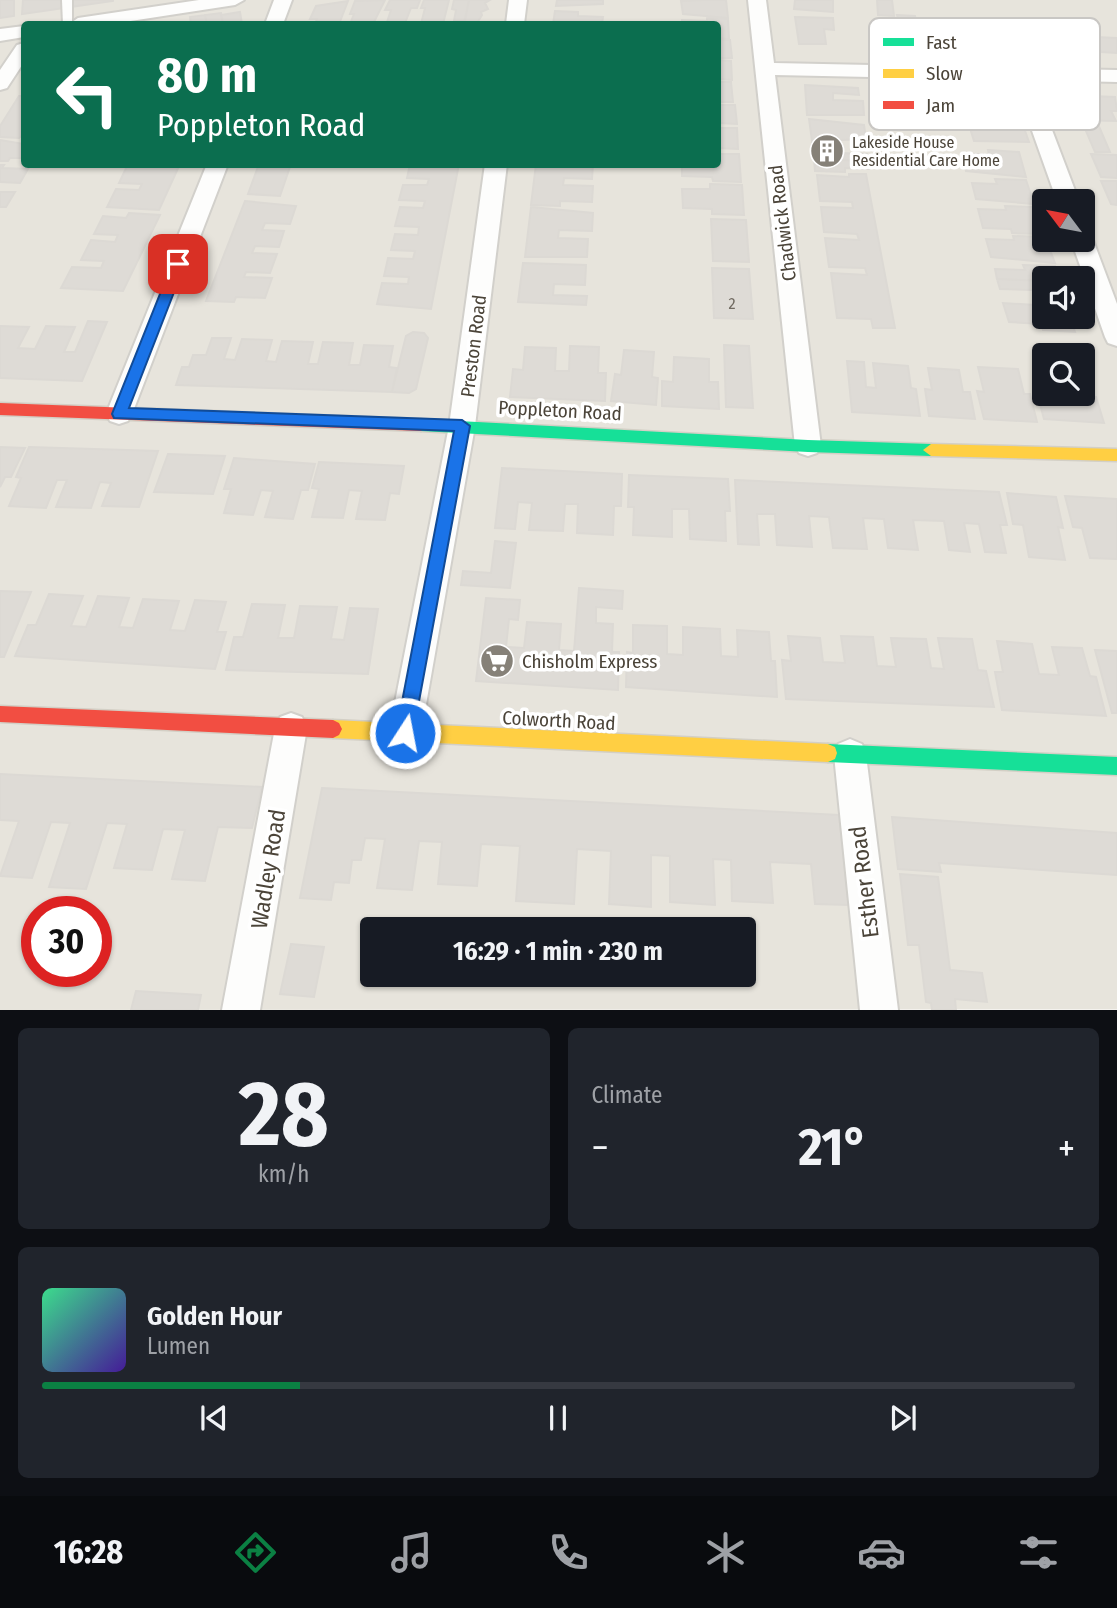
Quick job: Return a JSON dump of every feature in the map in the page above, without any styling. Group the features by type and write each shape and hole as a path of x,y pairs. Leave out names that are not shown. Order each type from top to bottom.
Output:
{"street":[{"path":"98,21 235,0"},
{"path":"275,21 284,0"},
{"path":"515,21 518,0"},
{"name":"Chadwick Road","path":"757,0 808,446"},
{"path":"0,35 21,32"},
{"path":"0,84 21,53"},
{"path":"764,69 869,71"},
{"path":"1042,130 1064,189"},
{"path":"119,414 216,168"},
{"name":"Preston Road","path":"405,733 462,426 495,168"},
{"path":"1086,252 1117,337"},
{"name":"Poppleton Road","path":"0,409 462,426 808,446 1117,454"},
{"name":"Colworth Road","path":"0,714 1117,766"},
{"name":"Wadley Road","path":"241,1010 291,728"},
{"name":"Esther Road","path":"850,755 879,1010"}],"lane":[{"path":"67,0 68,21"}],"shaded area":[{"path":"0,0 1117,0 1117,1009 0,1010"}],"building":[{"path":"0,0 14,0 14,16 0,18"},
{"path":"23,0 65,0 65,8 22,14"},
{"path":"69,0 113,0 113,1 70,7"},
{"path":"385,0 374,21 351,21 354,14 350,14 355,1"},
{"path":"390,0 420,0 417,8 411,8 406,21 387,21 391,10 385,10"},
{"path":"424,0 449,0 444,21 422,21 425,8 421,8"},
{"path":"454,0 469,0 465,21 454,21"},
{"path":"469,0 490,0 485,3 488,9 481,12 478,21 464,21"},
{"path":"557,0 603,0 603,4 556,6"},
{"path":"726,0 728,18 683,14 681,1"},
{"path":"795,0 833,0 833,12 794,9"},
{"path":"877,0 892,0 894,16 878,15"},
{"path":"348,1 340,21 310,19 316,6"},
{"path":"555,11 578,12 578,16 603,17 602,21 553,21"},
{"path":"240,12 242,21 222,21 221,15"},
{"path":"221,13 222,21 206,21 205,15"},
{"path":"205,15 206,21 191,21 190,17"},
{"path":"897,15 915,18 898,18"},
{"path":"795,17 833,18 834,30 824,29 826,44 799,44"},
{"path":"707,18 728,19 729,39 721,38 721,21 707,21"},
{"path":"1100,37 1117,38 1117,53 1101,52"},
{"path":"721,39 730,40 732,58 721,58"},
{"path":"721,60 731,61 732,80 721,79"},
{"path":"721,82 731,82 733,102 721,102"},
{"path":"805,85 858,88 859,95 833,93 833,100 863,101 864,115 807,115"},
{"path":"21,96 21,136 0,137 0,126"},
{"path":"1100,96 1115,97 1117,111 1111,111 1116,121 1100,121"},
{"path":"721,105 735,105 737,124 721,123"},
{"path":"809,119 864,125 866,139 812,141"},
{"path":"721,128 737,128 738,149 721,148"},
{"path":"1100,129 1110,152 1095,152 1086,130"},
{"path":"971,130 1025,130 1029,142 974,141"},
{"path":"0,140 21,144 21,158 0,161"},
{"name":"Lakeside House Residential Care Home","path":"812,143 841,144 841,153 867,154 868,161 814,159"},
{"path":"988,150 1019,152 1026,177 966,171 962,153 989,155"},
{"path":"721,154 739,154 741,182 682,176 682,168 721,168"},
{"path":"1091,154 1117,155 1117,178 1101,177"},
{"path":"814,159 868,161 869,169 845,168 845,172 815,171"},
{"path":"0,165 4,165 2,168 28,169 20,183 0,182"},
{"path":"126,168 178,168 159,210 107,207 116,189 139,190 142,184 119,183"},
{"path":"258,168 290,168 280,196 248,194"},
{"path":"409,168 458,168 431,309 377,304 382,283 408,284 409,277 384,276 388,258 413,259 415,251 391,250 395,234 418,235 419,227 395,226 400,207 423,208 425,201 399,200 403,185 427,185 429,179 407,178"},
{"path":"536,168 593,168 592,179 564,178 563,185 593,186 592,202 560,201 560,206 531,205"},
{"path":"849,174 866,174 895,328 873,328 871,319 837,318 831,273 867,275 865,268 829,267 825,238 859,240 857,234 824,232 821,207 853,208 852,202 820,201 817,175 849,177"},
{"path":"995,179 1026,180 1032,204 976,199 972,183 997,184"},
{"path":"1101,181 1117,181 1117,205 1111,204"},
{"path":"710,184 742,185 744,215 712,214 712,209 683,208 682,189 710,189"},
{"path":"0,192 15,192 6,207 0,207"},
{"path":"245,201 296,206 290,224 265,223 262,230 284,231 279,247 255,246 252,253 277,254 270,273 246,272 244,277 272,278 265,298 236,297 234,302 206,301"},
{"path":"1005,206 1032,207 1032,234 1012,233 1011,229 983,228 978,209 1006,210"},
{"path":"531,207 593,213 592,231 559,230 558,238 588,239 587,257 525,257"},
{"path":"129,213 160,215 123,291 61,288 72,267 101,268 104,261 81,260 91,240 115,242 118,235 94,234 103,216 126,218"},
{"path":"711,219 746,220 749,262 713,261"},
{"path":"1013,236 1032,237 1032,252 1051,252 1055,263 991,257 986,239 1014,240"},
{"path":"523,263 586,265 585,285 554,284 553,295 587,296 586,305 518,302"},
{"path":"1023,265 1055,266 1032,266 1032,280 997,279 995,269 1025,270"},
{"path":"712,268 749,269 753,319 714,318"},
{"path":"997,279 1032,280 1032,290 1000,289"},
{"path":"1003,303 1032,305 1032,323 1009,322"},
{"path":"88,321 107,322 82,381 0,378 0,326 29,327 18,348 35,349 46,326 75,327 64,352 75,352"},
{"path":"1074,329 1075,332 1043,330"},
{"path":"413,332 424,333 428,338 416,389 409,393 392,392 406,336"},
{"path":"212,338 231,338 224,359 235,360 242,339 272,340 266,361 276,362 282,341 313,342 308,364 318,364 323,342 353,343 349,365 360,365 364,345 393,346 389,367 397,368 392,392 176,385 182,367 189,367 193,355 206,355"},
{"path":"724,345 749,346 753,408 726,407"},
{"path":"570,346 599,347 598,373 606,373 605,401 510,397 513,369 523,370 525,347 556,348 555,371 569,371"},
{"path":"624,350 654,352 652,377 658,378 656,405 611,401 615,374 621,375"},
{"path":"674,357 709,359 709,382 718,382 719,409 662,406 662,381 673,382"},
{"path":"847,361 864,362 866,387 876,388 873,363 908,366 911,388 916,389 920,416 852,412"},
{"path":"978,367 1018,369 1024,394 1030,394 1037,422 984,419 977,391 984,392"},
{"path":"928,368 959,370 963,392 970,392 975,419 929,416 925,389 932,390"},
{"path":"1095,397 1104,423 1044,419 1040,406 1095,406"},
{"path":"0,447 25,448 11,477 5,477 0,487"},
{"path":"29,447 158,451 139,507 102,506 111,483 100,482 91,508 56,507 67,480 57,480 46,508 9,506 21,478 16,477"},
{"path":"168,454 225,456 213,494 154,492"},
{"path":"234,458 315,464 308,490 301,490 293,519 265,517 273,491 261,490 253,515 224,513 231,489 224,489"},
{"path":"319,462 404,466 399,494 390,493 385,520 356,519 362,491 349,490 343,518 312,517 319,489 312,488"},
{"path":"502,468 622,474 621,506 614,506 613,535 577,533 578,504 565,504 563,531 529,530 532,503 518,502 515,529 495,528"},
{"path":"629,475 728,479 730,511 725,511 726,541 690,539 689,509 672,509 672,537 633,535 634,507 628,507"},
{"path":"735,480 999,492 1007,525 1000,525 1006,553 985,552 979,524 964,523 970,552 949,550 944,521 913,520 918,550 888,548 884,519 863,518 867,549 833,548 829,517 809,516 812,547 777,545 775,514 757,514 759,545 738,544"},
{"path":"1007,493 1056,497 1063,528 1058,527 1065,560 1029,557 1023,525 1013,524"},
{"path":"1065,496 1117,499 1117,559 1090,558 1082,528 1073,527"},
{"path":"495,541 516,543 510,588 461,585 463,571 491,573"},
{"path":"579,588 623,591 622,609 596,607 596,623 613,624 612,652 619,652 618,690 476,681 486,598 520,600 518,620 509,619 506,647 524,648 527,622 561,624 559,650 574,651"},
{"path":"0,591 31,592 4,657 0,657"},
{"path":"49,594 83,596 71,626 86,627 98,596 129,598 119,627 133,628 143,599 179,601 170,630 185,631 195,600 226,602 217,632 226,632 215,669 15,656 28,625 36,625"},
{"path":"252,604 285,605 278,638 294,638 300,606 337,607 331,639 344,640 350,608 378,609 368,674 226,670 234,637 243,637"},
{"path":"633,625 667,626 667,654 683,655 683,627 720,629 721,656 738,657 737,630 769,632 771,661 775,661 777,697 626,687 627,652 633,653"},
{"path":"788,636 820,638 823,662 845,663 841,636 873,637 877,666 896,667 891,638 926,639 931,668 944,669 938,638 972,639 978,670 986,671 994,707 786,699 782,660 791,661"},
{"path":"997,641 1032,644 1039,674 1059,675 1052,647 1082,648 1090,676 1096,677 1106,716 1002,710 995,672 1003,672"},
{"path":"1095,650 1117,651 1117,713 1112,713"},
{"path":"0,774 262,787 252,828 218,827 205,881 172,879 185,830 163,829 152,870 114,868 127,824 107,823 86,889 49,887 70,823 51,822 32,878 0,876 19,821 0,820"},
{"path":"322,788 839,815 849,905 815,904 811,864 770,862 773,903 732,901 731,860 713,859 715,905 670,902 670,856 651,855 651,907 609,904 611,851 577,849 574,904 516,901 520,846 481,844 477,886 438,884 442,842 419,841 412,890 377,888 385,839 365,838 361,860 352,860 349,883 334,882 331,900 300,898"},
{"path":"892,817 1117,833 1117,875 939,863 941,872 898,869"},
{"path":"900,874 938,877 950,970 982,973 987,1002 955,999 956,1010 932,1010 931,1003 926,1002 919,945 908,945"},
{"path":"291,944 324,947 314,997 280,994"},
{"path":"136,991 201,995 198,1010 131,1010"}],"traffic: fast":[{"path":"421,425 931,450"},
{"path":"828,753 1117,766"}],"traffic: slow":[{"path":"931,450 1117,455"},
{"path":"333,729 828,753"}],"traffic: jam":[{"path":"0,409 421,425"},
{"path":"0,714 333,729"}],"place":[{"name":"Lakeside House Residential Care Home","path":"827,151"},
{"name":"Chisholm Express","path":"497,661"}],"route":[{"path":"178,264 119,414 462,426 405,733"}]}
